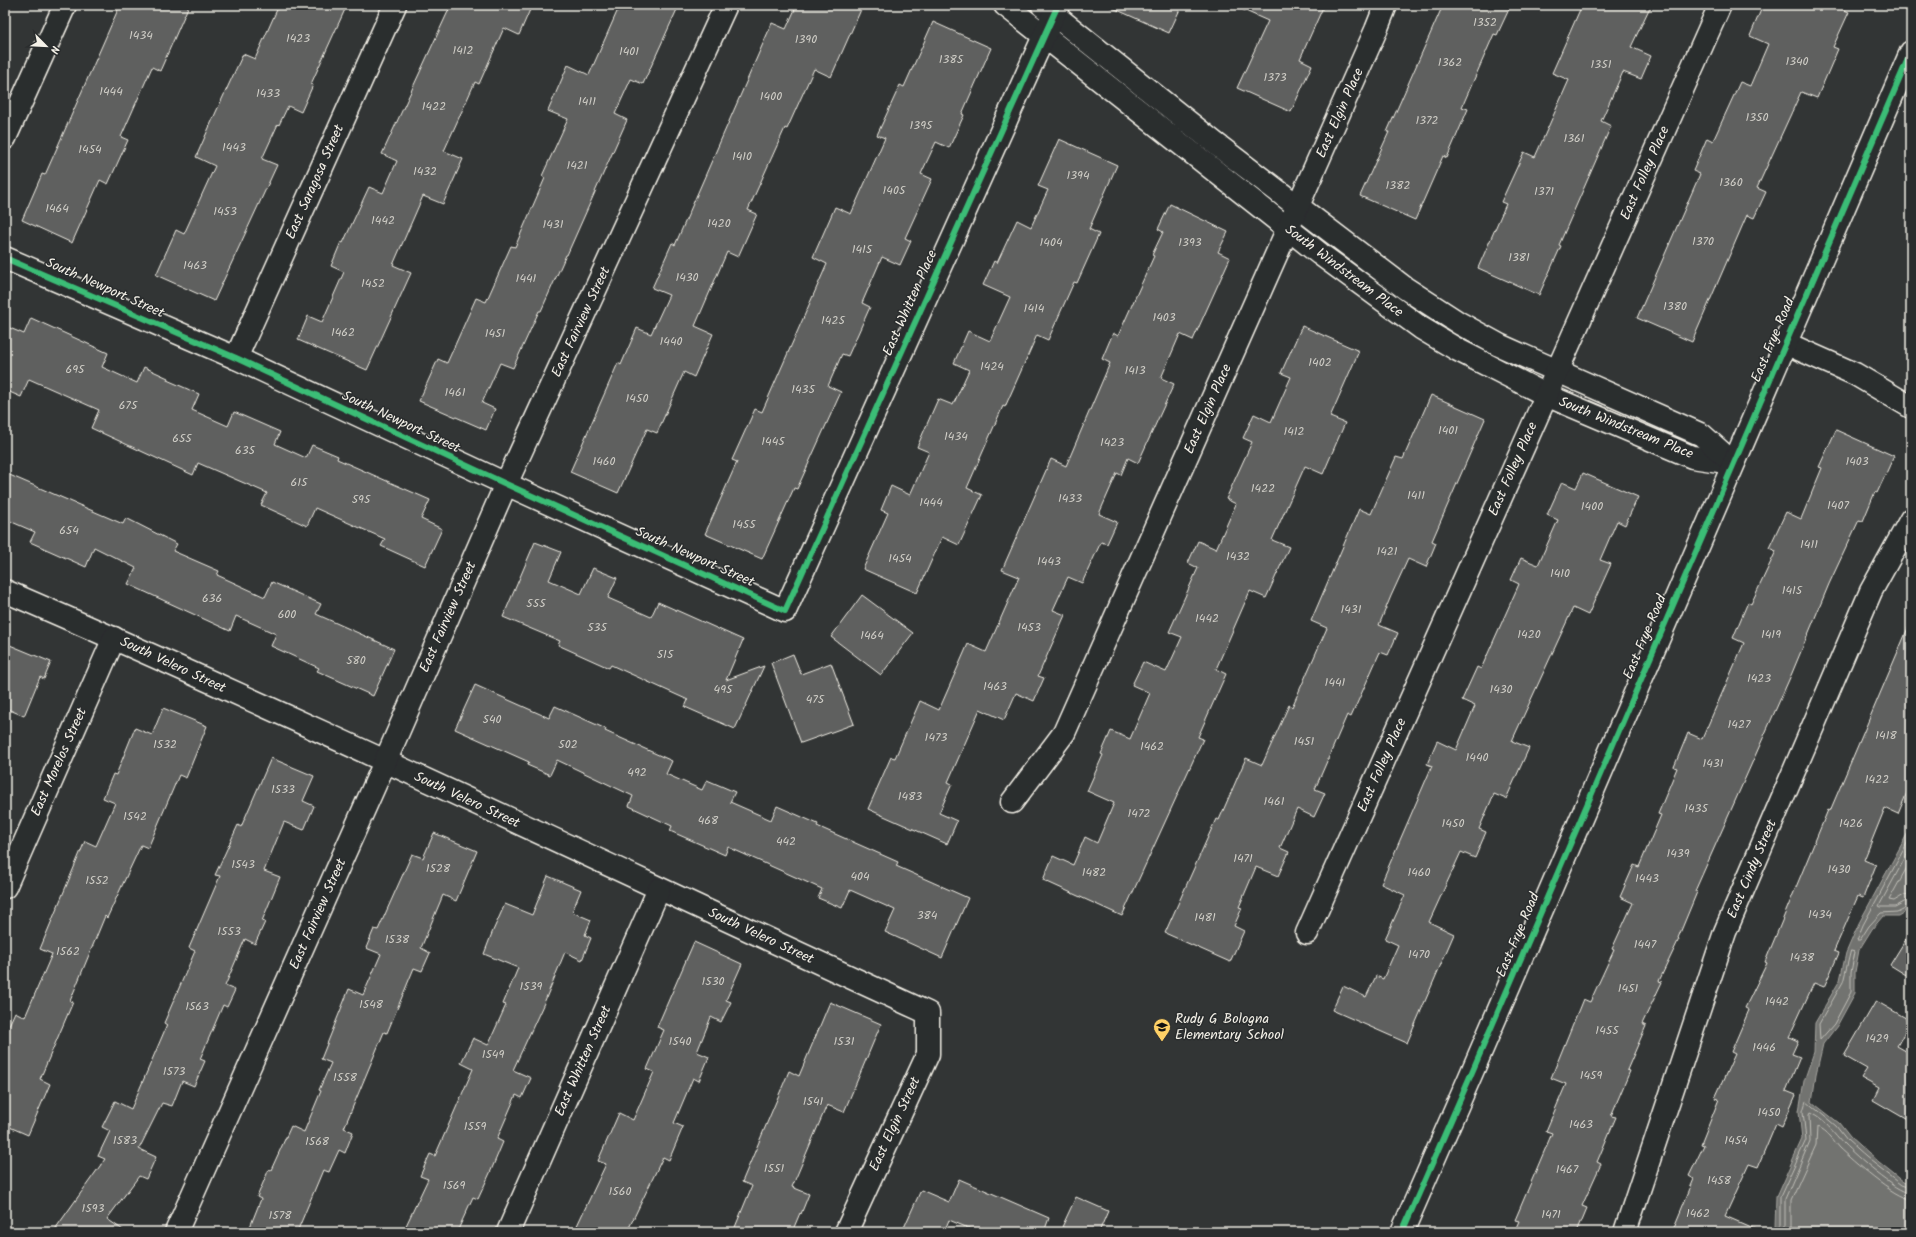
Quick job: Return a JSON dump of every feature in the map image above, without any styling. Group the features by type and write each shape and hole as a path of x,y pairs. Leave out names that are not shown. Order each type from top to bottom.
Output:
{"street":[{"path":"5,138 65,5"},
{"name":"East Saragosa Street","path":"236,358 395,5"},
{"name":"East Fairview Street","path":"176,1232 385,762 506,484 726,5"},
{"name":"South Windstream Place","path":"1005,5 1288,229 1421,328 1458,350 1546,395 1692,457 1733,463"},
{"name":"East Elgin Place","path":"1012,802 1064,733 1298,207 1386,5"},
{"name":"East Folley Place","path":"1307,933 1720,5"},
{"name":"South Windstream Place","path":"1051,8 1298,207 1405,288 1459,323 1499,345 1702,435 1733,463"},
{"name":"East Whitten Place","path":"785,611 1044,36 1051,8"},
{"name":"East Frye Road","path":"1402,1232 1473,1072 1733,463 1911,52"},
{"name":"South Newport Street","path":"5,258 236,358 506,484 785,611"},
{"path":"1785,343 1855,374 1911,407"},
{"name":"East Cindy Street","path":"1624,1232 1725,932 1871,591 1911,519"},
{"name":"South Velero Street","path":"5,591 114,638 928,1013"},
{"name":"East Morelos Street","path":"5,887 114,638"},
{"name":"East Whitten Street","path":"508,1232 659,889"},
{"name":"East Elgin Street","path":"846,1232 928,1054 928,1013"}],"water":[{"path":"1911,827 1911,908 1898,916 1883,916 1872,929 1859,950 1855,972 1855,993 1837,1026 1823,1044 1816,1074 1812,1102 1839,1123 1850,1137 1869,1154 1904,1182 1911,1185 1911,1232 1777,1232 1775,1226 1776,1197 1802,1139 1799,1111 1804,1081 1814,1052 1815,1023 1840,980 1846,953 1859,923"}],"building":[{"path":"120,5 189,5 160,71 152,67 121,137 128,140 108,184 100,180 72,243 22,220 42,174 45,175"},
{"path":"279,5 347,5 311,84 313,85 301,112 288,106 262,159 277,165 214,301 156,275 176,230 184,234 215,166 196,157 216,112 243,54 255,59"},
{"path":"451,5 532,5 519,35 504,28 479,84 475,82 444,151 463,159 443,204 423,196 393,265 411,273 367,370 298,340 308,316 322,322 344,272 331,266 341,242 343,243 369,187 383,193 397,161 382,154"},
{"path":"620,5 679,5 643,84 631,79 615,114 627,120 567,255 513,368 500,363 482,403 495,409 486,430 419,401 438,359 447,363 476,298 486,302 511,246 515,247 545,178 542,176 568,119 548,111 568,65 589,75"},
{"path":"797,5 863,5 831,77 814,69 787,129 785,128 748,210 757,214 738,257 727,252 695,326 713,334 694,377 684,372 657,433 647,429 618,493 570,472 618,363 621,365 637,328 651,334 669,295 652,288 672,243 675,245 772,23 786,29"},
{"path":"1106,5 1182,5 1169,33"},
{"path":"1232,5 1324,5 1300,59 1312,65 1291,112 1237,88 1268,21"},
{"path":"1443,5 1511,5 1497,35 1494,34 1462,107 1468,109 1447,158 1443,156 1415,220 1360,196"},
{"path":"1582,5 1651,5 1631,47 1651,56 1641,79 1623,72 1601,121 1611,126 1539,295 1478,268 1506,204 1501,202 1524,152 1535,157 1569,80 1552,73"},
{"path":"1763,5 1833,5 1849,12 1833,47 1838,49 1817,98 1801,92 1757,188 1766,192 1754,218 1747,215 1692,342 1637,318 1700,174 1693,171 1707,138 1713,141 1740,82 1750,86 1768,44 1750,36"},
{"path":"933,22 991,48 949,148 936,142 921,174 932,179 905,238 911,241 900,265 882,257 862,303 870,307 848,356 842,354 828,386 841,392 797,489 794,488 762,559 705,534 737,462 732,460 755,409 762,412 827,264 813,257 835,207 851,214 885,138 877,135 900,85 904,87"},
{"path":"1059,139 1117,165 1089,229 1099,234 1077,283 1074,282 1048,340 1037,335 1005,407 1003,406 967,488 982,495 959,545 942,537 917,593 863,569 888,513 881,510 891,486 910,495 929,452 917,447 938,399 953,405 969,370 954,363 968,331 990,341 1010,297 983,285 994,261 997,263 1017,220 1031,227 1048,190 1038,186"},
{"path":"1170,204 1228,232 1218,252 1230,258 1193,340 1180,334 1161,378 1174,384 1138,463 1128,458 1121,475 1117,473 1099,514 1117,522 1107,544 1101,542 1082,583 1068,577 1053,610 1065,615 1038,676 1044,678 1034,701 1016,693 1004,720 980,709 948,782 952,784 939,813 957,821 947,844 868,809 891,757 895,758 920,701 939,710 968,644 986,652 1019,577 1002,570 1051,459 1066,466 1110,363 1102,359 1113,333 1118,336 1154,256 1152,255 1163,232 1158,229"},
{"path":"31,318 108,353 102,367 137,383 144,367 168,378 167,380 199,394 192,410 228,426 234,412 280,432 275,444 306,458 312,445 338,456 337,459 430,500 421,519 442,529 425,566 381,546 385,539 315,508 307,526 261,505 267,493 198,463 193,475 91,428 99,410 29,379 21,397 5,390 5,326 24,334"},
{"path":"1302,326 1359,351 1330,417 1345,423 1323,474 1305,466 1272,540 1289,547 1266,598 1250,591 1216,669 1226,674 1198,737 1203,739 1122,916 1043,880 1053,856 1073,865 1085,837 1097,843 1114,803 1087,791 1103,755 1101,754 1111,731 1130,739 1150,693 1132,685 1143,662 1166,672 1182,637 1169,632 1198,568 1188,563 1198,541 1216,549 1236,504 1226,499 1252,442 1243,438 1254,414 1271,422 1291,377 1281,373"},
{"path":"1431,395 1485,419 1432,541 1436,543 1426,567 1408,559 1391,596 1379,625 1398,633 1388,655 1380,652 1351,717 1347,715 1315,789 1325,793 1314,817 1297,809 1280,848 1289,852 1278,876 1256,867 1239,907 1242,908 1234,926 1244,931 1230,962 1165,933 1216,819 1219,820 1246,758 1262,765 1289,705 1292,707 1327,628 1311,621 1359,509 1371,514 1396,457 1403,459"},
{"path":"1836,430 1894,456 1877,493 1875,492 1863,521 1859,520 1829,584 1792,673 1695,891 1697,892 1678,938 1679,939 1659,981 1662,982 1642,1024 1646,1026 1627,1070 1630,1071 1611,1116 1616,1117 1597,1162 1601,1164 1582,1206 1587,1208 1577,1232 1514,1232 1519,1221 1515,1220 1552,1133 1546,1131 1566,1084 1551,1078 1583,999 1590,1002 1614,950 1612,949 1633,903 1620,897 1634,865 1639,867 1661,815 1658,814 1677,768 1674,767 1688,733 1702,739 1744,643 1733,638 1748,602 1751,604 1776,551 1769,548 1786,512 1801,519 1822,468 1819,467"},
{"path":"5,473 123,524 126,518 177,544 173,551 219,571 217,575 265,597 272,582 321,604 316,614 394,649 373,696 317,671 319,668 271,646 276,634 236,616 230,631 128,584 136,568 94,547 86,567 30,542 35,532 5,519"},
{"path":"1583,473 1638,497 1625,525 1617,521 1600,560 1611,564 1588,615 1573,608 1512,741 1529,748 1506,799 1494,794 1479,829 1486,832 1475,858 1461,852 1429,922 1454,934 1407,1043 1332,1010 1343,986 1366,997 1376,976 1383,979 1398,945 1385,939 1405,895 1381,884 1432,766 1427,764 1437,741 1456,750 1475,706 1462,700 1477,667 1481,669 1519,584 1511,580 1521,558 1538,565 1558,520 1547,515 1562,482 1576,488"},
{"path":"535,542 561,552 549,580 581,594 593,568 617,578 608,598 651,617 658,602 743,640 726,680 764,666 735,729 685,707 688,700 611,665 609,668 558,645 560,641 503,617"},
{"path":"862,595 913,633 881,675 831,637"},
{"path":"1911,621 1911,783 1898,814 1885,808 1864,860 1876,865 1863,898 1858,896 1834,951 1839,953 1824,987 1814,983 1789,1037 1798,1041 1792,1054 1800,1057 1786,1091 1796,1095 1782,1127 1776,1124 1758,1167 1749,1164 1725,1216 1762,1232 1672,1232 1694,1179 1689,1176 1704,1145 1701,1144 1719,1099 1715,1098 1735,1054 1731,1052 1749,1010 1745,1008 1767,963 1765,962 1828,810 1830,811"},
{"path":"5,643 51,662 44,679 40,677 24,716 5,708"},
{"path":"793,654 801,674 831,663 854,724 801,743 771,663"},
{"path":"475,685 549,718 555,706 606,729 605,731 672,761 666,774 702,790 707,780 735,792 730,802 771,820 777,806 818,824 817,826 898,862 896,866 968,898 942,958 885,932 895,910 850,890 842,908 818,898 822,889 728,847 725,855 670,831 672,826 629,806 633,796 557,760 550,775 527,765 529,762 455,729"},
{"path":"163,708 207,726 186,778 179,775 148,848 141,845 107,918 105,916 70,1001 73,1002 40,1079 50,1084 28,1135 5,1125 5,1034 15,1012 25,1017 52,954 40,949 85,841 96,846 115,803 103,798 113,774 116,775 135,728 152,735"},
{"path":"271,758 314,776 303,801 314,806 304,830 284,822 264,871 280,877 262,921 265,922 255,944 245,939 225,986 235,990 227,1007 223,1005 200,1059 205,1061 194,1086 182,1081 172,1106 162,1103 139,1149 156,1157 146,1179 139,1176 107,1219 126,1232 53,1232 105,1159 98,1156 110,1131 102,1127 115,1101 131,1109 167,1025 164,1023 195,951 189,948 220,876 215,875 238,825 241,827"},
{"path":"434,833 477,851 456,901 443,895 421,948 430,953 422,971 414,968 387,1033 384,1032 344,1128 353,1132 345,1153 339,1150 329,1172 323,1170 297,1232 248,1232 261,1199 257,1197 269,1169 271,1170 291,1126 304,1132 321,1091 319,1090 331,1063 321,1059 349,989 363,995 381,954 366,948 374,929 378,930 412,854 423,858"},
{"path":"548,876 581,890 572,912 591,920 585,935 591,938 582,960 565,952 544,1003 513,1070 531,1078 522,1098 516,1095 497,1139 503,1142 490,1173 478,1199 473,1197 457,1232 403,1232 428,1179 420,1176 430,1154 435,1156 473,1069 461,1063 473,1038 488,1045 506,1005 503,1004 518,968 484,954 492,933 505,904 532,915"},
{"path":"1911,931 1911,978 1890,965"},
{"path":"694,942 742,964 726,1000 731,1002 721,1022 711,1017 697,1052 709,1057 699,1081 693,1078 674,1123 683,1127 669,1160 663,1157 627,1232 574,1232 606,1164 598,1161 619,1113 633,1120 654,1072 647,1069 664,1030 657,1027"},
{"path":"1876,1001 1911,1021 1897,1046 1911,1054 1911,1122 1873,1100 1879,1088 1861,1078 1867,1069 1844,1056"},
{"path":"830,1002 881,1024 844,1112 827,1105 792,1187 809,1194 801,1214 800,1213 792,1232 733,1232 752,1186 742,1182 789,1071 799,1076"},
{"path":"959,1179 1049,1218 1044,1232 978,1232 949,1220 944,1232 902,1232 921,1190 949,1202"},
{"path":"1076,1197 1108,1211 1099,1232 1073,1232 1062,1227"}],"cycle path":[{"path":"5,258 236,358 506,484 785,611 1058,5"},
{"path":"1402,1232 1911,52"}],"place":[{"name":"Rudy G Bologna Elementary School","path":"1162,1042"}]}
